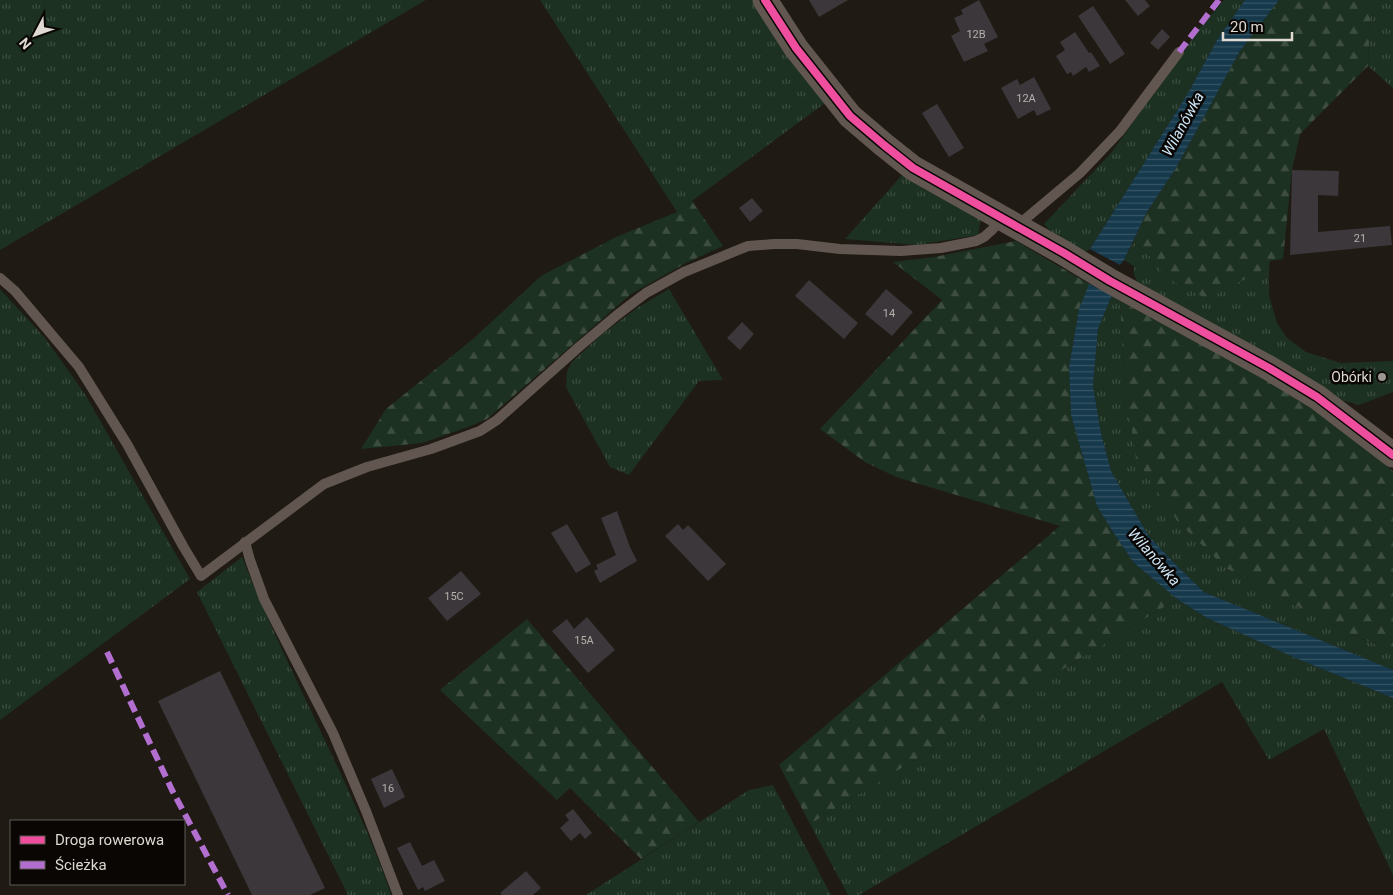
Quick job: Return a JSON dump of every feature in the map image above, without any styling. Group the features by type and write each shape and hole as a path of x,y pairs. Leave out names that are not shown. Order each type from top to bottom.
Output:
{"street":[{"path":"765,0 796,48 850,116 913,168 1317,397 1393,455"}],"lane":[{"path":"0,278 15,291 79,368 127,444 201,576 324,484 367,467 432,449 480,431 497,420 617,315 646,293 684,272 748,246 797,244 840,249 901,251 976,241 992,230 1009,223 1080,173 1120,131 1179,52"},
{"path":"245,542 264,599 333,733 366,811 398,895"}],"green space":[{"path":"0,0 426,0 0,250"},
{"path":"540,0 753,0 825,103 677,212"},
{"path":"1224,0 1245,0 1217,40 1188,93 1090,249 1085,252 1050,231 1044,224 1111,153 1198,30"},
{"path":"1279,0 1381,0 1370,18 1368,66 1300,134 1292,170 1283,259 1270,261 1269,268 1207,299 1167,278 1150,256 1133,242 1147,212 1176,168 1240,51"},
{"path":"1381,0 1393,0 1393,88 1368,66 1370,18"},
{"path":"903,174 981,219 978,235 917,245 845,239"},
{"path":"692,201 723,246 686,263 631,294 487,419 422,443 361,449 386,409 473,339 541,276 616,237 677,212"},
{"path":"1016,241 1089,284 1079,309 1069,367 1071,415 1097,506 1134,563 1177,599 810,824 779,765 1060,526 896,477 865,462 820,429 942,300 893,262 934,257"},
{"path":"1133,242 1150,256 1167,278 1269,268 1269,295 1277,323 1287,338 1306,352 1341,363 1393,361 1393,392 1359,405 1341,400 1138,283 1134,275 1134,266 1124,260"},
{"path":"0,289 45,338 85,394 190,579 0,720"},
{"path":"669,289 723,380 699,381 629,475 610,467 566,387 567,372 571,363 601,335 637,308"},
{"path":"1112,295 1120,301 1124,377 1226,568 1348,633 1393,651 1393,670 1204,592 1148,535 1111,471 1101,433 1093,386 1098,329"},
{"path":"1120,301 1290,394 1343,431 1393,471 1393,651 1348,633 1226,568 1178,522 1136,459 1124,377"},
{"path":"242,557 273,631 363,822 391,895 348,895 197,592"},
{"path":"1177,599 1207,618 1293,657 1393,698 1393,875 1324,729 1269,760 1222,682 859,895 848,895 810,824"},
{"path":"527,619 699,822 641,859 570,788 557,800 440,690"},
{"path":"773,785 831,895 586,895 749,790"}],"water":[{"name":"Wilanówka","path":"1245,0 1279,0 1240,51 1176,168 1147,212 1124,260 1120,265 1090,249 1188,93 1217,40"},
{"name":"Wilanówka","path":"1089,284 1112,295 1098,329 1093,386 1101,433 1111,471 1148,535 1204,592 1393,670 1393,698 1293,657 1207,618 1177,599 1134,563 1097,506 1071,415 1069,367 1079,309"}],"building":[{"path":"809,0 848,0 819,17"},
{"path":"979,0 998,37 984,44 988,51 964,62 951,36 960,31 954,18 963,14 961,10"},
{"path":"1125,0 1145,0 1150,6 1138,16"},
{"path":"1093,6 1125,54 1110,64 1078,16"},
{"path":"1162,29 1170,37 1158,50 1150,43"},
{"path":"1075,32 1100,66 1089,72 1086,67 1073,76 1071,72 1067,74 1056,56 1065,50 1060,42"},
{"path":"1034,77 1051,109 1037,116 1034,110 1018,119 1001,88 1017,79 1020,85"},
{"path":"937,104 964,148 949,157 922,113"},
{"path":"1292,170 1339,171 1338,196 1318,195 1318,232 1390,226 1392,245 1290,255"},
{"path":"752,198 763,211 750,222 739,208"},
{"path":"809,280 858,323 844,339 795,296"},
{"path":"886,289 913,312 892,336 865,314"},
{"path":"742,322 754,334 740,350 727,338"},
{"name":"Obórki","path":"1384,371 1389,378 1379,384 1375,376"},
{"path":"617,511 637,561 600,583 594,571 598,569 596,565 616,555 601,518"},
{"path":"567,524 591,564 576,573 551,533"},
{"path":"678,524 683,530 688,525 726,564 708,581 665,536"},
{"path":"461,571 481,594 447,621 428,598"},
{"path":"587,617 615,650 588,673 552,631 567,619 574,629"},
{"path":"220,671 325,888 310,895 252,895 158,701"},
{"path":"392,769 405,797 384,808 371,779"},
{"path":"573,809 592,833 585,839 580,833 571,841 560,828 569,820 565,815"},
{"path":"410,842 422,866 434,860 445,881 425,891 423,887 418,890 397,848"},
{"path":"526,871 541,888 533,895 502,895 500,893"}],"marked path":[{"path":"1179,52 1219,0"},
{"path":"107,652 172,790 228,895"}],"cycle path":[{"path":"765,0 796,48 850,116 913,168 1110,281 1269,368 1317,397 1393,455"}],"place":[{"name":"Obórki","path":"1382,377"}]}
